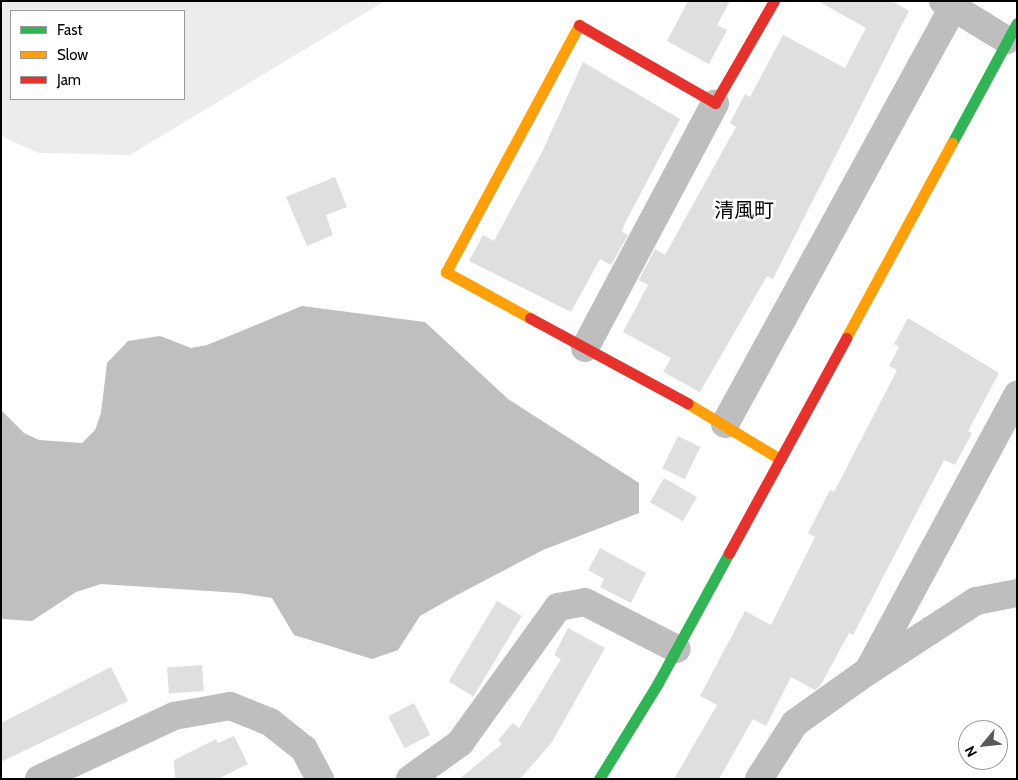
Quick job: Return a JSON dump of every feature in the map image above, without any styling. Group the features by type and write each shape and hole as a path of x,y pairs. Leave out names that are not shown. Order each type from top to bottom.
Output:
{"street":[{"path":"585,348 715,104 774,1"},
{"path":"599,779 677,649 1012,32 951,3 725,424"},
{"path":"715,104 576,24 446,272 725,424 780,459"},
{"path":"868,671 1017,395"},
{"path":"759,779 795,723 868,671 976,601 1017,593"},
{"path":"410,779 460,743 558,607 585,602 677,649"},
{"path":"39,779 174,716 230,706 270,722 304,749 320,779"}],"shaded area":[{"path":"1,1 385,1 130,155 38,153 1,136"},
{"path":"302,306 425,322 508,399 639,483 639,513 543,550 457,595 420,616 398,650 372,659 294,635 272,598 239,593 101,584 76,592 32,621 1,619 1,410 24,433 39,440 82,443 95,430 101,413 107,363 128,341 160,336 191,348 207,345"}],"building":[{"path":"688,1 730,1 717,25 727,30 709,64 667,41"},
{"path":"818,1 892,1 909,11 773,279 767,276 700,392 663,372 671,358 623,332 648,285 639,280 655,249 665,255 736,127 730,123 745,94 750,97 783,35 845,68 866,28"},
{"path":"583,62 680,119 624,225 622,232 628,235 611,265 600,259 571,312 469,261 483,235 494,241 542,152"},
{"path":"335,177 347,207 326,215 333,235 307,246 286,197"},
{"path":"908,318 999,373 968,431 972,433 955,465 944,460 853,635 849,633 820,686 815,690 791,677 766,726 753,719 719,779 674,779 717,705 700,696 745,611 771,625 815,537 808,533 830,490 834,492 897,370 889,366 899,347 894,344"},
{"path":"678,436 700,447 685,479 662,468"},
{"path":"664,478 697,497 683,521 650,502"},
{"path":"600,548 646,573 631,603 600,587 604,579 588,570"},
{"path":"497,601 522,616 473,697 449,682"},
{"path":"568,628 605,648 552,742 520,779 459,779 502,744 498,740 513,723 519,728 561,659 554,655"},
{"path":"202,665 204,691 169,693 167,667"},
{"path":"111,667 128,701 1,762 1,723"},
{"path":"414,703 430,735 405,748 388,716"},
{"path":"234,736 248,764 218,779 175,779 174,760 216,739 218,743"}],"traffic: fast":[{"path":"952,143 1017,23"},
{"path":"599,779 658,683 729,553"}],"traffic: slow":[{"path":"530,318 446,272 579,25"},
{"path":"846,338 952,143"},
{"path":"687,403 780,459"}],"traffic: jam":[{"path":"579,25 715,103 774,1"},
{"path":"530,318 687,403"},
{"path":"729,553 846,338"}],"district":[{"name":"清風町","path":"744,210"}]}
